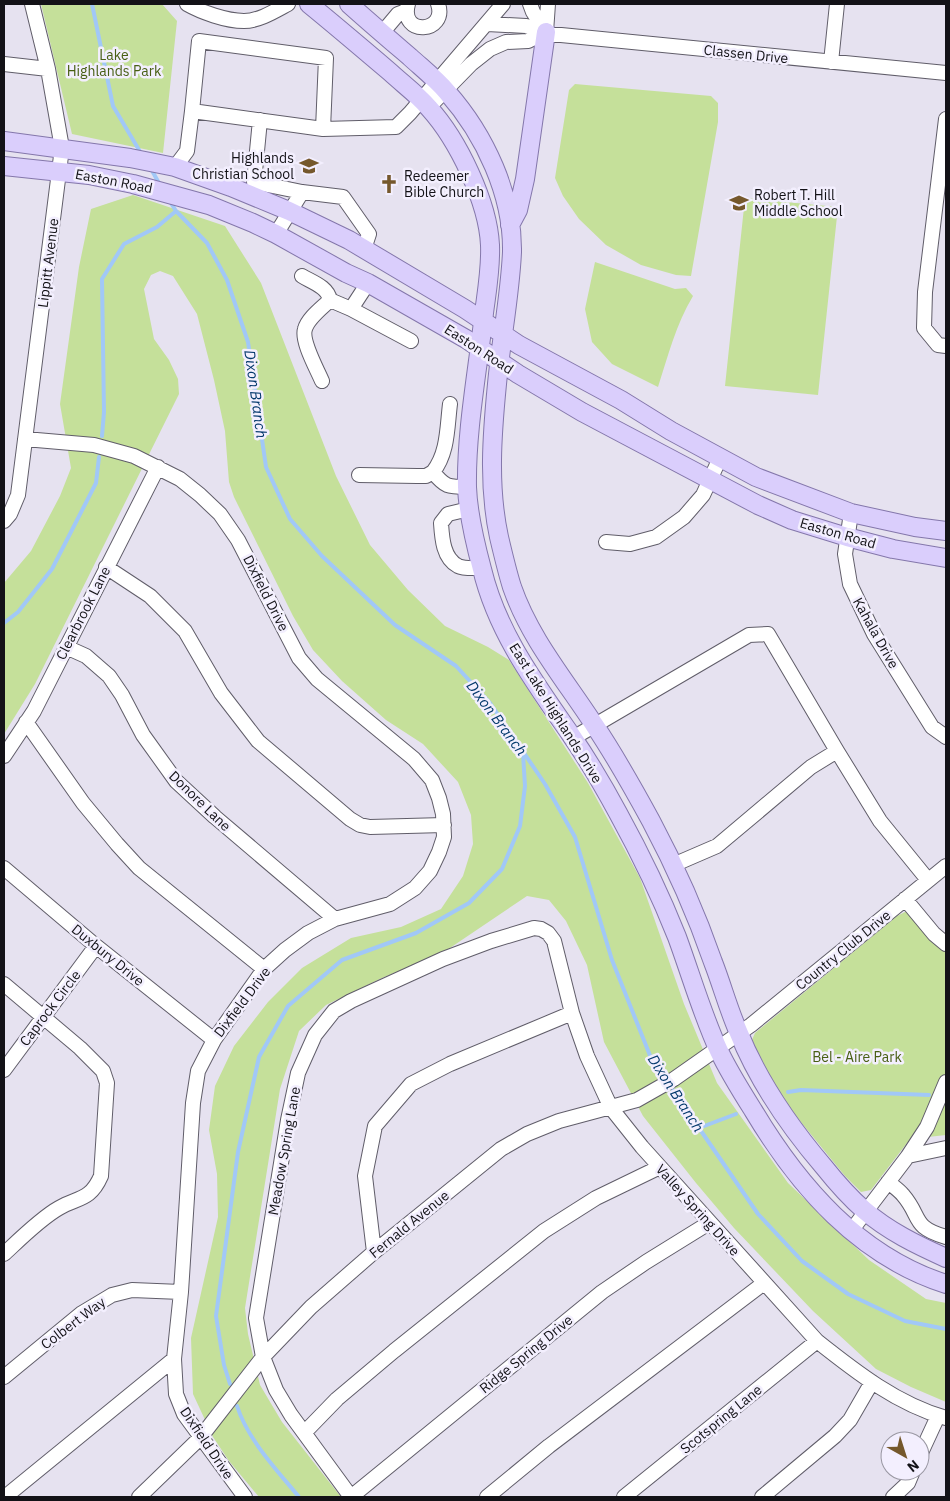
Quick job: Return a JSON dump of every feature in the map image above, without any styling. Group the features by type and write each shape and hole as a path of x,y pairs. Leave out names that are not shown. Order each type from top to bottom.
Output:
{"main road":[{"name":"East Lake Highlands Drive","path":"308,4 425,103 447,130 463,156 488,224 490,247 489,282 471,425 467,487 469,509 481,568 489,594 503,627 524,666 573,738 617,811 659,894 679,942 718,1049 731,1075 764,1128 790,1166 826,1209 850,1231 878,1252 900,1265 946,1284"},
{"name":"East Lake Highlands Drive","path":"349,4 442,86 471,122 498,179 507,205 512,249 499,362 493,433 492,481 494,510 512,587 540,644 595,725 626,775 673,865 696,918 739,1034 770,1094 789,1122 835,1180 866,1212 905,1239 946,1258"},
{"path":"510,225 518,210 525,179 546,32"},
{"name":"Easton Road","path":"4,141 88,152 175,168 231,187 289,212 364,249 502,334 720,458 773,485 851,513 915,528 946,531"},
{"name":"Easton Road","path":"4,166 89,175 174,194 253,222 368,283 466,339 499,362 582,412 758,505 792,520 847,537 893,549 946,558"}],"street":[{"name":"Lippitt Avenue","path":"4,521 10,514 18,495 62,148 48,69 32,4"},
{"path":"186,4 214,16 244,22 264,16 288,4"},
{"path":"382,33 398,14 407,8 408,19 413,25 420,28 428,27 435,23 439,17 440,9 438,4"},
{"path":"442,86 503,4"},
{"path":"530,4 546,32"},
{"path":"546,32 548,4"},
{"path":"831,62 836,4"},
{"name":"Classen Drive","path":"487,24 526,26 561,35 946,73"},
{"path":"192,111 323,129 396,127 442,86 490,49 506,42 528,41 546,32"},
{"path":"175,168 187,151 200,41 326,58 323,129"},
{"path":"4,64 48,69"},
{"path":"946,119 925,292 924,328 938,345 946,346"},
{"path":"260,120 254,182 302,192 343,197 369,234 364,249"},
{"path":"276,234 302,192"},
{"path":"302,276 325,290 329,294 330,300"},
{"path":"351,309 368,283"},
{"path":"330,300 351,309 410,341"},
{"path":"322,381 304,338 305,329 310,321 330,300"},
{"path":"360,475 426,476 433,472 444,455 450,404"},
{"name":"Dixfield Drive","path":"25,439 94,445 134,456 180,479 200,494 220,514 238,540 299,658 317,679 414,759 432,780 439,798 444,825 444,837 430,871 415,888 390,904 335,919 308,933 264,969 214,1040 198,1071 193,1103 181,1292 174,1359 176,1394 184,1414 200,1438 246,1497"},
{"path":"606,542 630,544 656,537 684,517 703,495 720,458"},
{"name":"Clearbrook Lane","path":"4,756 34,711 158,467"},
{"path":"433,472 445,485 467,487"},
{"path":"469,509 448,514 441,523 442,543 449,558 458,566 481,568"},
{"name":"Kahala Drive","path":"851,513 845,554 850,584 874,634 932,727 946,737"},
{"path":"106,567 150,596 185,631 221,693 258,741 350,819 360,825 370,827 444,825"},
{"path":"573,738 749,635 768,634 880,821 928,880"},
{"name":"Donore Lane","path":"66,647 86,656 109,676 122,695 142,735 176,781 215,817 335,919"},
{"path":"26,722 83,803 139,868 264,969"},
{"path":"673,865 717,846 811,767 837,751"},
{"name":"Country Club Drive","path":"739,1034 946,866"},
{"name":"Duxbury Drive","path":"4,868 96,946 214,1040"},
{"path":"905,899 934,934 946,944"},
{"name":"Meadow Spring Lane","path":"351,1497 291,1415 276,1390 263,1357 256,1318 288,1120 298,1073 315,1035 334,1011 443,959 491,941 534,928 541,929"},
{"name":"Valley Spring Drive","path":"541,929 554,940 572,1013 587,1056 611,1108 709,1223 817,1341 872,1382 898,1398 942,1417"},
{"name":"Caprock Circle","path":"4,1070 96,946"},
{"path":"4,984 44,1016 103,1071 107,1083 101,1176 96,1188 82,1199 59,1208 4,1254"},
{"path":"374,1252 365,1176 375,1126 411,1084 450,1064 572,1013"},
{"name":"Fernald Avenue","path":"139,1497 200,1438 263,1357 311,1306 501,1149 527,1134 559,1121 637,1100 656,1090 739,1034"},
{"path":"850,1231 908,1156 927,1126 946,1082"},
{"path":"908,1156 946,1148"},
{"path":"304,1433 338,1399 387,1357 544,1231 596,1198 660,1167"},
{"path":"888,1182 903,1195 923,1227 932,1233 946,1236"},
{"name":"Ridge Spring Drive","path":"351,1497 602,1292 709,1223"},
{"path":"487,1497 549,1446 764,1283"},
{"name":"Colbert Way","path":"4,1377 82,1313 112,1295 132,1290 181,1292"},
{"name":"Scotspring Lane","path":"624,1497 817,1341"},
{"path":"4,1497 174,1359"},
{"path":"762,1497 835,1436 850,1420 872,1382"},
{"path":"930,1438 942,1417"},
{"path":"893,1497 908,1481"}],"green space":[{"name":"Lake Highlands Park","path":"41,4 162,4 177,21 163,153 72,134"},
{"path":"575,84 711,96 718,103 718,122 691,276 676,275 641,265 606,245 579,219 563,196 555,178 569,90"},
{"path":"133,195 225,226 261,283 336,476 370,545 408,590 445,626 488,647 509,660 588,783 640,878 684,1004 717,1083 788,1183 869,1260 926,1299 946,1303 946,1402 876,1369 813,1311 734,1228 696,1183 643,1116 604,1042 587,965 566,921 549,900 527,896 444,952 382,978 326,1005 299,1031 280,1089 245,1308 248,1334 260,1385 282,1422 341,1497 259,1497 229,1461 213,1437 193,1394 191,1338 218,1217 217,1174 209,1130 215,1086 234,1046 268,1002 302,968 351,938 401,927 441,909 463,876 473,844 471,815 458,782 423,744 386,720 342,681 313,650 293,616 234,497 229,482 225,431 197,314 173,276 160,271 151,275 144,289 154,339 169,360 178,379 179,394 35,684 4,734 4,583 31,551 60,496 71,468 60,404 79,267 91,209"},
{"path":"745,198 838,207 818,395 725,386"},
{"path":"595,262 675,289 686,288 693,296 677,329 658,387 612,364 592,342 585,309"},
{"name":"Bel - Aire Park","path":"907,911 946,950 946,1135 910,1139 871,1190 861,1192 845,1176 791,1110 779,1093 751,1042 755,1033 897,916"}],"waterway":[{"name":"Dixon Branch","path":"92,4 113,106 142,155"},
{"name":"Dixon Branch","path":"150,167 160,185"},
{"name":"Dixon Branch","path":"169,200 176,211 207,243 227,280 248,342 266,467 290,519 322,556 395,625 456,666 490,703 545,784 575,837 612,960 651,1058 758,1214 802,1261 848,1294 905,1321 946,1329"},
{"path":"102,436 104,412 102,279 124,244 157,227 176,211"},
{"path":"4,623 18,612 52,569 96,483 99,457"},
{"path":"230,1384 224,1365 216,1316 238,1152 259,1057 288,1006 342,960 416,933 469,903 502,869 520,826 525,786 523,754"},
{"path":"788,1092 801,1090 929,1095"},
{"path":"699,1128 736,1114"},
{"path":"237,1406 255,1442 299,1497"}],"place":[{"name":"Highlands Christian School","path":"309,166"},
{"name":"Redeemer Bible Church","path":"389,184"},
{"name":"Robert T. Hill Middle School","path":"739,203"}]}
